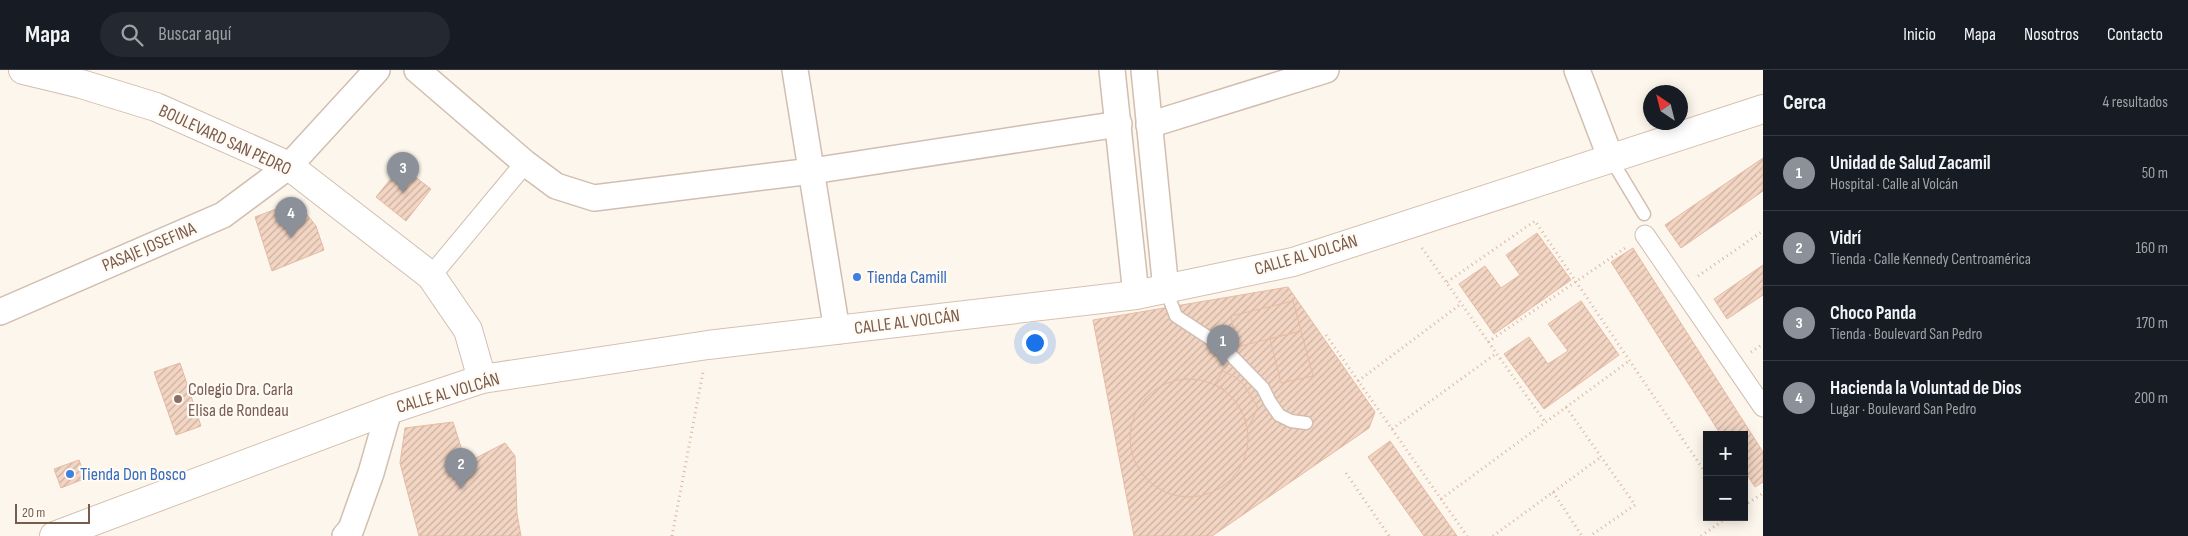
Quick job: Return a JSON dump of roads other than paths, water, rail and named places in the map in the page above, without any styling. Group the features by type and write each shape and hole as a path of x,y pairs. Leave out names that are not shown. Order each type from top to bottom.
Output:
{"main road":[{"name":"BOULEVARD SAN PEDRO","path":"23,70 81,84 156,107 289,166 431,276 468,330 482,379"},
{"name":"CALLE AL VOLCÁN","path":"54,536 389,410 482,379 708,345 1166,290 1294,262 1763,109"}],"street":[{"name":"PASAJE JOSEFINA","path":"0,312 223,215 289,166 377,70"},
{"path":"417,70 525,163 556,186 594,198 812,171 1119,124"},
{"path":"795,70 836,330"},
{"path":"1112,70 1136,295"},
{"path":"1144,70 1166,290"},
{"path":"1149,126 1326,70"},
{"path":"1577,70 1611,159"},
{"path":"431,276 525,163"},
{"path":"1126,197 1156,195"},
{"path":"1645,235 1763,407"},
{"path":"345,536 351,529 371,473 389,410"}],"lane":[{"path":"1611,159 1644,214"},
{"path":"1166,290 1176,316 1223,347 1263,388 1279,415 1291,421 1306,423"}],"place":[{"name":"Choco Panda","path":"403,193"},
{"name":"Hacienda la Voluntad de Dios","path":"291,238"},
{"name":"Tienda Camill","path":"857,277"},
{"name":"Unidad de Salud Zacamil","path":"1223,366"},
{"name":"Colegio Dra. Carla Elisa de Rondeau","path":"178,399"},
{"name":"Tienda Don Bosco","path":"70,474"},
{"name":"Vidrí","path":"461,489"}]}
